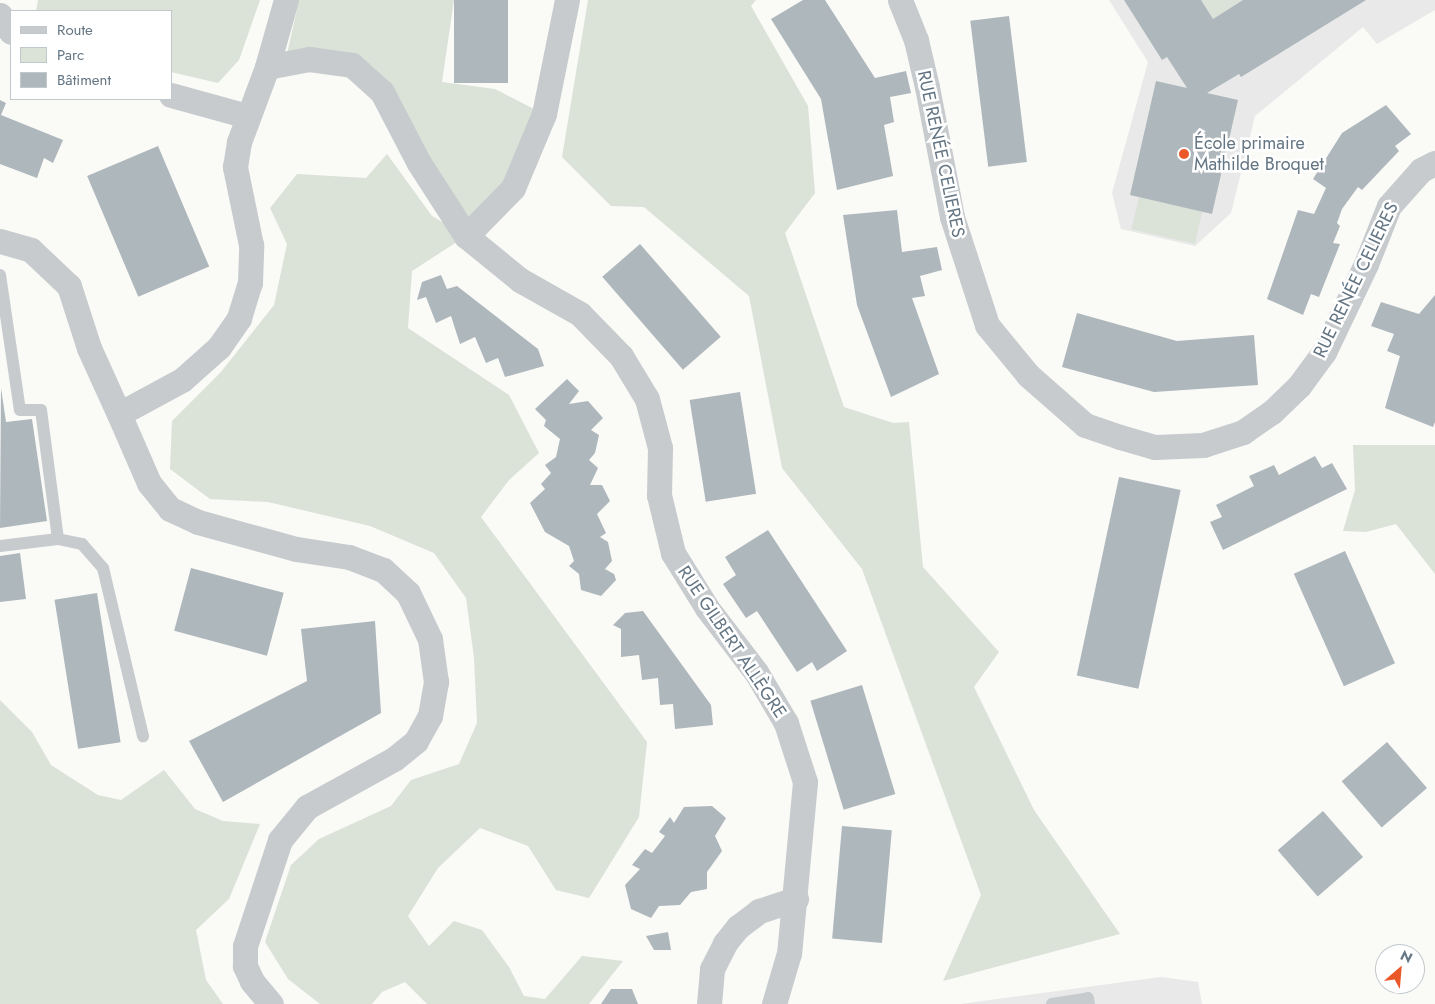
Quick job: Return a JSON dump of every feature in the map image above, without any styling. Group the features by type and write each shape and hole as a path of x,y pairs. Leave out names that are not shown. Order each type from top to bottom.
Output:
{"street":[{"path":"3,0 0,15 10,30"},
{"path":"119,414 182,380 219,347 238,318 250,283 251,246 235,167 247,116 267,67 286,0"},
{"path":"466,236 513,188 520,172 544,114 567,0"},
{"name":"RUE RENÉE CELIERES","path":"900,0 916,40 928,86 952,217 987,325 1028,375 1085,424 1120,437 1155,447 1203,445 1243,432 1272,412 1299,386 1324,352 1366,264 1389,206 1420,170 1435,164"},
{"name":"RUE GILBERT ALLÈGRE","path":"267,67 309,59 352,65 382,92 419,163 466,236 520,280 580,314 621,356 647,399 660,448 659,495 674,553 707,608 756,672 786,723 805,782 796,899 789,953 774,1004"},
{"path":"172,95 247,116"},
{"path":"0,241 31,250 69,286 89,348 149,483 170,509 206,524 296,549 349,557 383,570 408,592 430,639 436,682 430,716 416,741 394,759 307,807 280,840 245,946 245,966 252,981 271,1004"},
{"path":"709,1004 712,969 729,938 759,911 796,899"}],"lane":[{"path":"0,275 20,410 40,410 58,539"},
{"path":"0,546 58,539 82,544 103,568 143,736"},
{"path":"1052,1004 1088,998 1089,1004"}],"shaded area":[{"name":"École primaire Mathilde Broquet","path":"1109,0 1435,0 1435,10 1377,44 1363,27 1255,116 1231,213 1195,246 1121,229 1112,193 1148,62"},
{"path":"1161,977 1198,982 1202,1004 960,1004"}],"green space":[{"path":"38,0 260,0 239,60 218,83 172,72 172,10 36,10"},
{"path":"299,0 454,0 442,82 495,89 544,114 513,188 466,236 412,271 408,328 509,395 539,453 509,480 481,517 647,742 639,817 589,898 556,890 528,846 480,828 438,868 408,916 429,946 454,921 482,930 509,967 524,996 545,999 582,956 623,961 589,1004 427,1004 405,982 382,992 372,1004 320,1004 288,979 265,942 291,865 319,839 391,806 411,780 459,764 477,723 474,658 466,598 434,553 370,526 268,502 210,499 170,469 172,421 221,372 274,305 287,244 270,208 297,174 366,178 387,154 432,216 464,235 352,65 285,63"},
{"path":"588,0 756,0 751,6 808,106 815,193 785,233 844,407 893,423 909,422 923,567 999,652 974,687 1034,810 1120,934 943,981 981,895 862,569 782,468 749,296 644,207 611,206 562,157"},
{"path":"1201,0 1243,0 1213,19"},
{"path":"1139,197 1202,212 1195,244 1132,229"},
{"path":"1353,445 1435,445 1435,574 1396,524 1366,532 1343,531 1355,490"},
{"path":"0,700 32,732 51,765 98,795 121,800 164,770 195,809 223,821 260,824 229,899 196,930 206,980 223,1004 0,1004"}],"building":[{"path":"454,0 508,0 508,83 454,83"},
{"path":"803,0 825,0 875,78 906,71 911,93 890,97 894,122 884,125 893,176 837,190 821,99 771,19"},
{"path":"1124,0 1201,0 1213,19 1243,0 1366,0 1241,77 1239,74 1207,93 1238,100 1212,214 1130,195 1156,81 1187,88 1167,57 1162,60"},
{"path":"1009,16 1027,162 988,167 970,21"},
{"path":"0,100 6,103 1,115 63,140 53,163 44,158 37,178 0,164"},
{"path":"1386,105 1411,134 1395,146 1399,151 1362,190 1358,187 1342,209 1337,223 1340,226 1333,243 1340,244 1319,297 1311,294 1303,315 1267,299 1298,210 1314,214 1326,188 1313,179 1342,133"},
{"path":"158,146 209,267 138,297 87,176"},
{"path":"897,210 902,252 937,247 942,270 920,276 925,296 912,298 939,374 891,397 857,305 843,215"},
{"path":"640,244 721,337 683,370 602,277"},
{"path":"441,275 447,289 457,286 538,349 544,366 505,377 498,358 486,363 475,337 460,344 451,316 436,323 426,297 417,300 422,282"},
{"path":"1435,295 1435,422 1433,427 1385,408 1400,356 1387,351 1394,334 1371,326 1381,302 1419,314"},
{"path":"1077,313 1177,341 1254,335 1258,385 1154,392 1062,367"},
{"path":"567,379 579,391 569,404 588,401 603,418 591,430 599,435 595,453 589,460 598,468 590,485 602,485 610,501 597,514 606,533 600,537 608,542 612,561 605,569 614,574 616,580 601,596 581,590 579,574 569,566 574,561 569,546 545,532 530,503 545,489 541,484 551,473 545,465 556,457 560,439 544,426 546,420 535,409"},
{"path":"1,388 6,422 32,419 47,521 0,528"},
{"path":"740,392 756,494 706,502 690,400"},
{"path":"1315,456 1322,468 1332,463 1347,489 1223,550 1210,522 1222,517 1216,505 1254,486 1249,476 1274,465 1279,475"},
{"path":"1119,477 1181,490 1138,689 1077,676"},
{"path":"768,530 847,651 817,671 812,662 797,672 757,611 746,618 723,584 736,575 725,557"},
{"path":"1345,551 1395,663 1344,686 1294,574"},
{"path":"20,553 26,599 0,602 0,556"},
{"path":"191,568 284,593 267,656 174,631"},
{"path":"97,593 121,742 78,749 55,600"},
{"path":"643,611 711,705 713,725 675,729 673,704 660,705 658,678 642,680 639,655 621,657 621,629 613,625 625,613"},
{"path":"375,621 381,713 223,802 189,741 307,681 301,629"},
{"path":"862,685 895,794 844,810 810,701"},
{"path":"1387,742 1427,788 1382,827 1342,781"},
{"path":"712,806 726,818 715,836 722,851 707,872 707,889 691,892 680,905 659,906 651,918 631,909 625,885 640,869 632,865 645,849 652,853 665,836 659,832 670,817 674,823 684,807"},
{"path":"1323,811 1363,857 1318,896 1278,850"},
{"path":"842,826 892,830 882,943 832,939"},
{"path":"668,932 671,950 654,950 646,936"},
{"path":"611,989 632,989 638,1004 601,1004"}],"place":[{"name":"École primaire Mathilde Broquet","path":"1184,154"}]}
